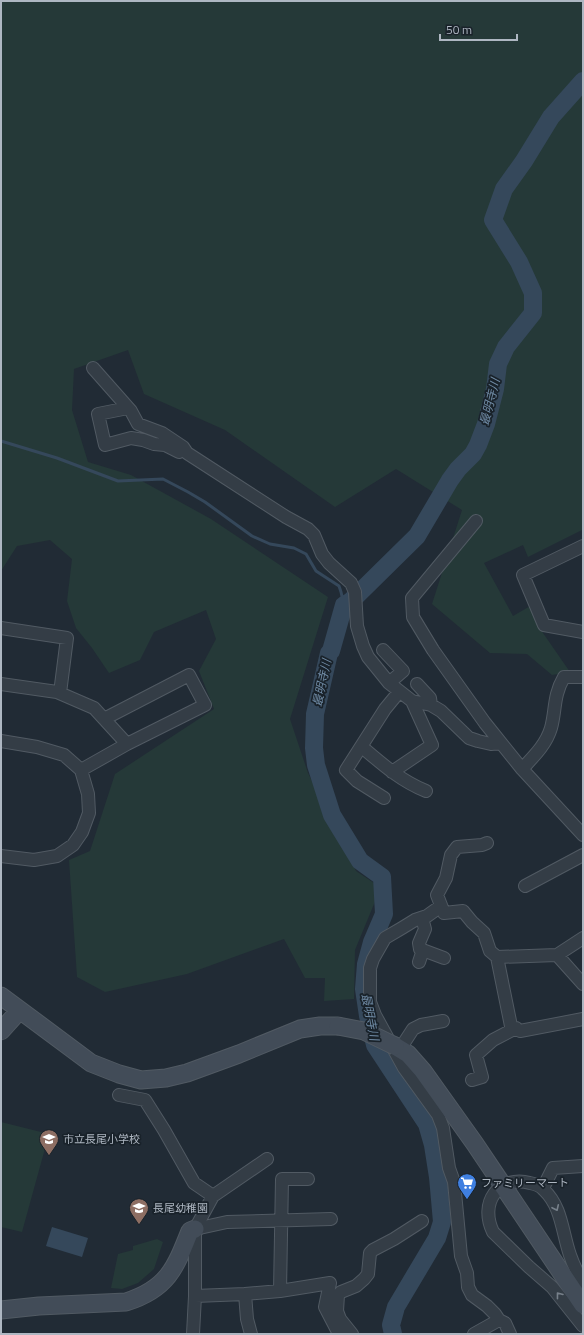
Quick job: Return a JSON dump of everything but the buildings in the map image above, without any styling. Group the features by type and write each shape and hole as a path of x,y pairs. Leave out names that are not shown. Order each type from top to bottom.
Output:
{"street":[{"path":"93,368 128,408 138,424 162,433 183,447 187,453 286,517 308,529 314,535 322,554 351,583 356,592 357,626 363,646 368,658 389,683 412,701 431,705 441,711 469,738 478,742 491,744 501,743"},
{"path":"128,408 98,414 105,444 131,438 154,444 165,445 178,452 187,453"},
{"path":"476,521 412,598 413,617 437,656 485,723 522,769 583,835"},
{"path":"583,546 522,575 544,625 583,632"},
{"path":"1,628 67,638 60,693"},
{"path":"383,650 403,671 389,683"},
{"path":"81,770 127,744 205,705 188,675 104,719"},
{"path":"522,769 543,745 551,728 555,700 560,683 564,677 583,677"},
{"path":"1,684 60,693 94,708 127,744"},
{"path":"417,684 430,698 431,705"},
{"path":"384,798 357,781 346,770 385,709 399,692"},
{"path":"392,772 432,745 412,701"},
{"path":"1,741 37,747 64,755 81,770 88,794 89,813 82,832 73,845 57,856 34,860 1,856"},
{"path":"362,747 392,772 410,784 426,791"},
{"path":"487,843 482,845 457,847 451,855 446,878 437,895 444,913 463,911 484,933 490,951 497,957 512,1026 520,1031 583,1019"},
{"path":"525,886 583,855"},
{"path":"441,906 386,938 373,959 370,968 370,1002 375,1015 404,1068 438,1115 443,1128 449,1168 454,1182 461,1256 467,1273 468,1287 472,1295 487,1306 499,1320 505,1323 510,1334"},
{"path":"422,918 425,929 419,943 420,949 444,958"},
{"path":"497,957 557,956 583,938"},
{"path":"419,962 423,950"},
{"path":"557,956 583,984"},
{"path":"1,996 19,1011 91,1063 119,1074 141,1080 166,1078 187,1073 300,1029 320,1026 338,1026 364,1031 398,1047 408,1054 423,1071 475,1144 583,1305"},
{"path":"1,1031 19,1011"},
{"path":"398,1047 413,1029 421,1025 444,1021"},
{"path":"472,1080 482,1077 476,1055 493,1040 516,1028"},
{"path":"119,1095 145,1100 194,1183 214,1196"},
{"path":"193,1334 195,1296 195,1229 214,1196 267,1159"},
{"path":"543,1188 552,1168 583,1166"},
{"path":"280,1291 282,1179 308,1179"},
{"path":"583,1283 570,1254 557,1209 543,1188 524,1182 512,1183 502,1186 495,1192 489,1206 490,1224 493,1232 552,1287 583,1326"},
{"path":"1,1310 39,1306 126,1302 136,1299 163,1283 179,1259 190,1231 195,1229 227,1222 330,1219"},
{"path":"352,1334 338,1315 338,1295 341,1292 356,1286 368,1274 370,1253 373,1250 394,1239 422,1221"},
{"path":"195,1296 280,1291 330,1283 325,1308 338,1332"},
{"path":"245,1294 247,1319 251,1334"},
{"path":"474,1334 499,1320"}],"green space":[{"path":"1,1 583,1 583,527 582,530 528,557 523,545 484,563 513,616 532,605 543,633 570,672 552,675 527,654 490,653 432,604 462,510 396,469 335,507 225,430 144,394 128,350 74,369 72,410 88,462 131,475 211,519 328,597 290,719 308,773 356,871 374,883 379,892 355,950 354,999 324,1001 325,978 305,978 284,939 187,974 105,992 77,977 69,860 90,851 115,774 214,709 199,671 216,639 206,610 154,632 140,660 109,673 76,628 67,601 72,559 50,540 17,546 1,571"},
{"path":"1,1122 49,1134 22,1232 1,1227"},
{"path":"157,1239 163,1242 154,1269 138,1283 122,1289 111,1288 118,1254 133,1250 133,1246"}],"water":[{"path":"52,1227 88,1238 82,1257 46,1246"}],"waterway":[{"name":"最明寺川","path":"393,1334 391,1325 396,1307 437,1238 442,1222 438,1177 433,1145 427,1124 375,1045 368,1016 364,989 366,964 372,942 384,914 382,877 360,861 332,815 316,765 314,748 315,714 329,653 331,651 344,605 351,601 417,536 450,480 458,469 473,454 478,445 486,424 495,389 498,364 506,347 533,313 533,293 519,262 493,220 504,189 524,161 551,117 583,81"},
{"path":"1,441 57,458 118,481 163,479 205,502 252,536 270,544 294,548 306,554 316,571 339,586 344,605"}],"place":[{"name":"市立長尾小学校","path":"49,1156"},
{"name":"ファミリーマート","path":"467,1200"},
{"name":"長尾幼稚園","path":"139,1225"}]}
